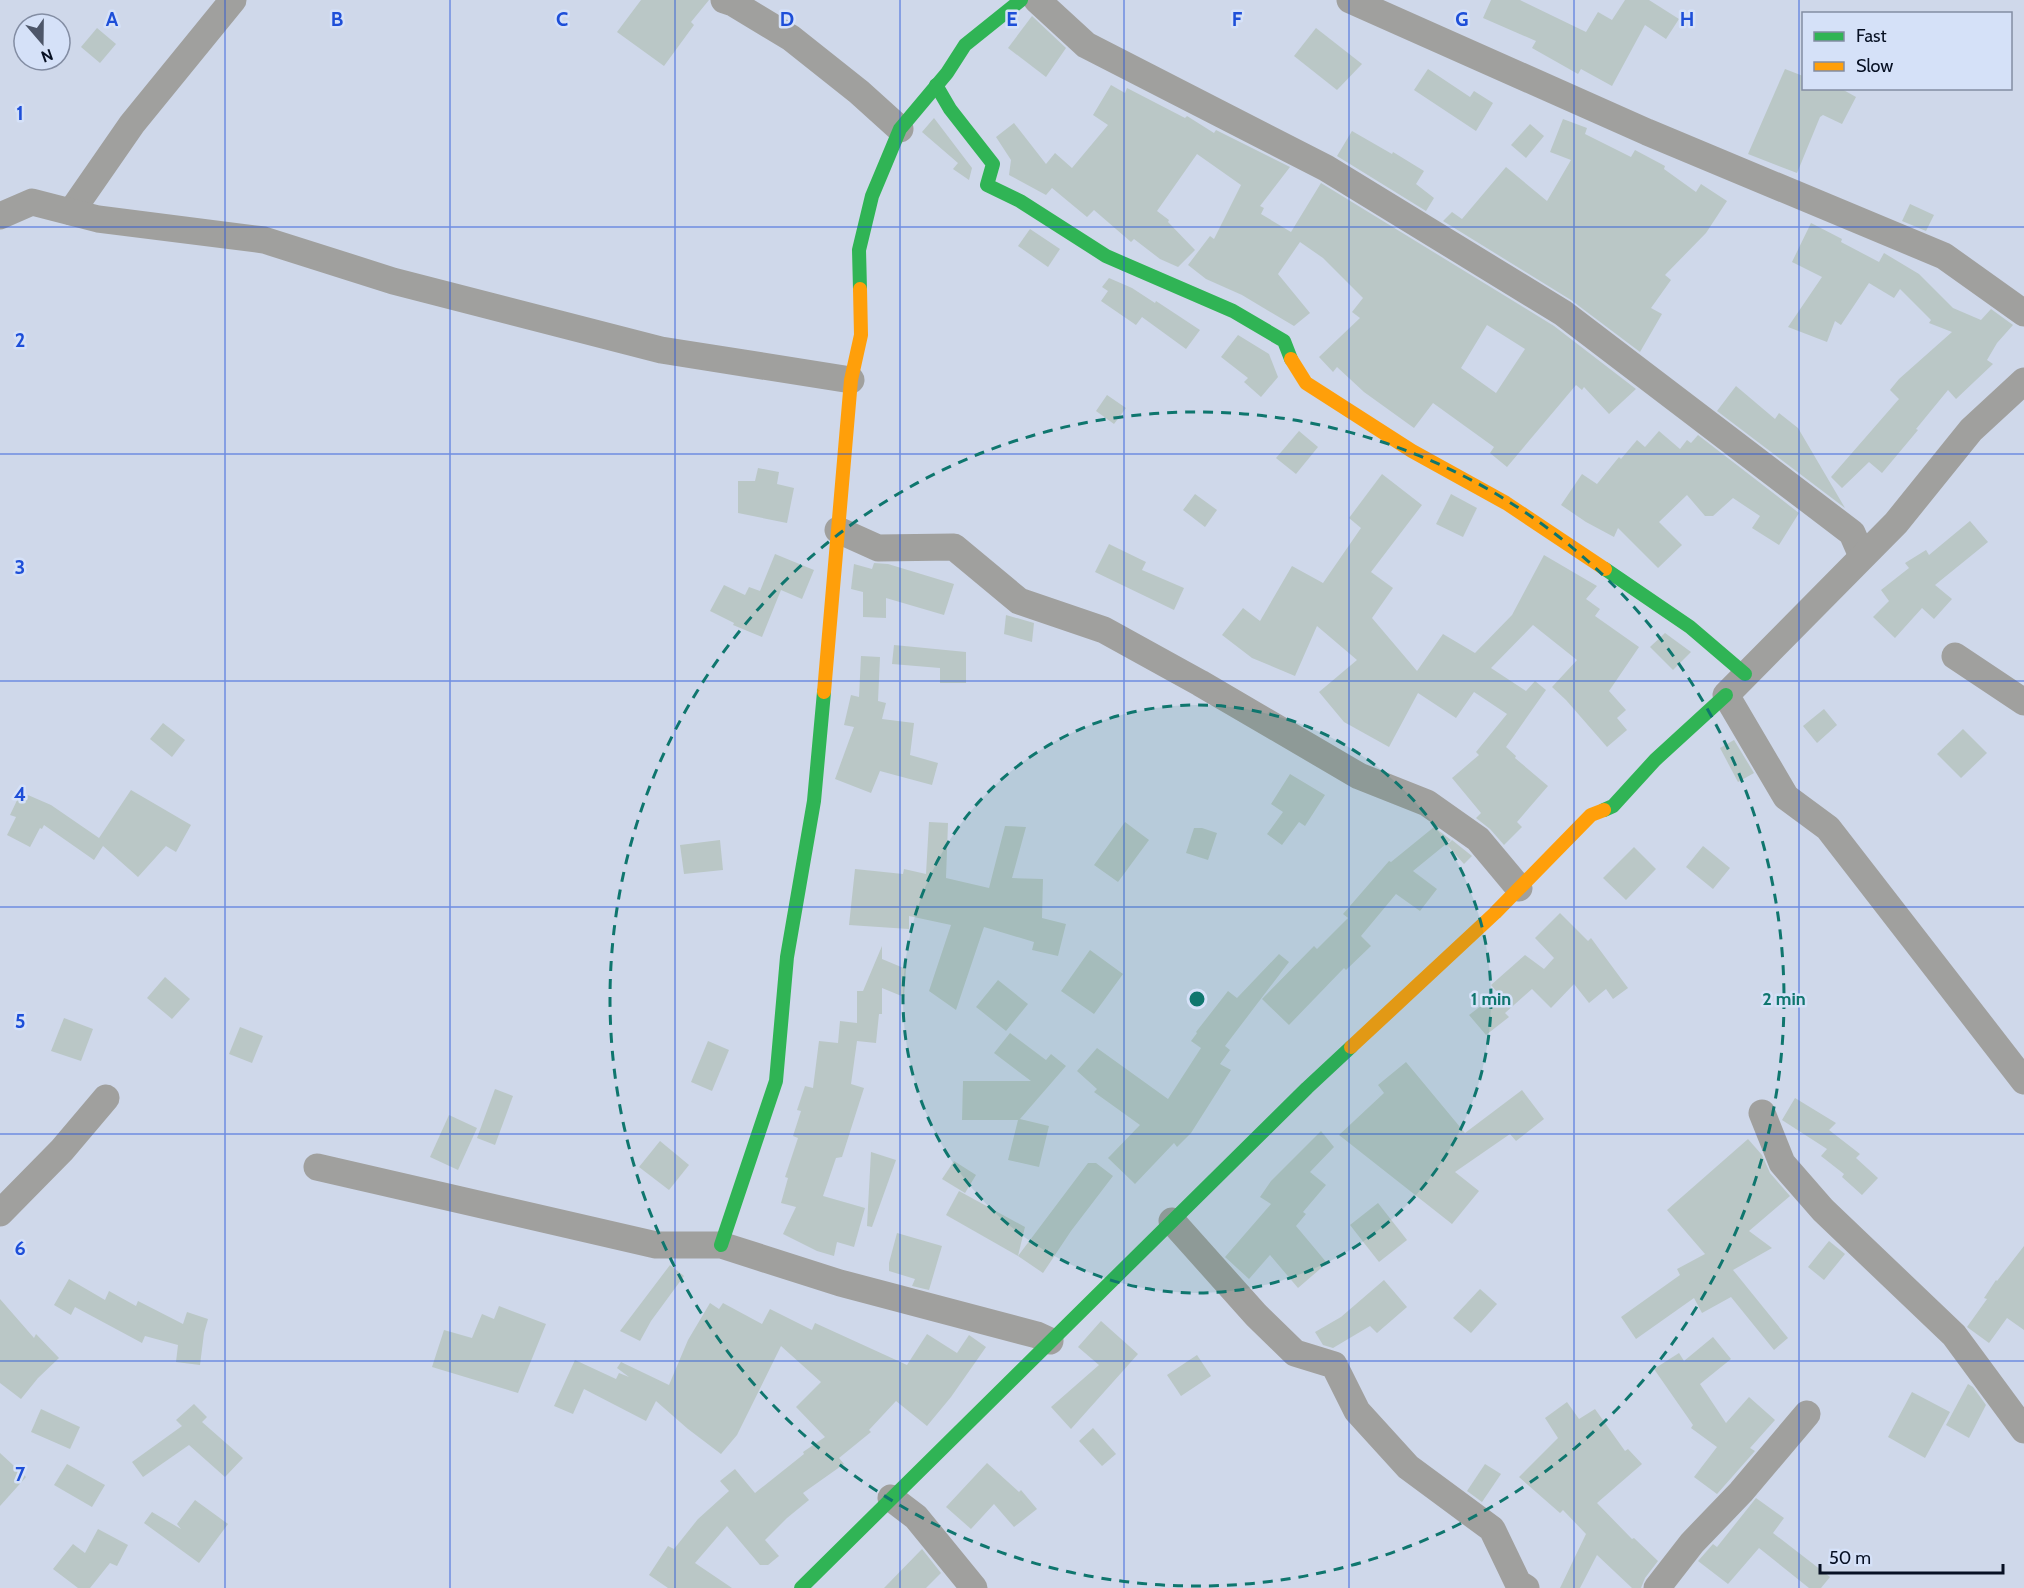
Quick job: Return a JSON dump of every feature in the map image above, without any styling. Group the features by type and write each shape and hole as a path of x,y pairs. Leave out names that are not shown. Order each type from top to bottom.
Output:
{"street":[{"path":"71,212 132,124 233,0"},
{"path":"724,0 733,3 791,38 859,92 900,129"},
{"path":"721,1245 776,1082 787,957 814,801 851,380 861,335 859,250 872,196 900,129 965,45 1021,0"},
{"path":"1037,0 1086,45 1326,168 1563,313 1852,533 1862,556"},
{"path":"1350,0 1647,132 1944,256 2024,313"},
{"path":"936,85 950,109 993,164 987,185 1020,201 1106,256 1233,311 1284,341 1293,365 1306,382 1412,451 1506,503 1604,568 1690,627 1745,674"},
{"path":"0,216 32,202 98,219 264,240 393,280 661,350 851,380"},
{"path":"801,1588 1307,1088 1519,888 1591,815 1613,806 1655,760 1726,695 1896,523 1971,430 2024,381"},
{"path":"838,530 878,548 954,547 1019,602 1104,630 1359,776 1427,803 1478,839 1519,888"},
{"path":"1955,656 2024,702"},
{"path":"1726,695 1786,797 1828,828 2024,1082"},
{"path":"0,1213 62,1150 106,1098"},
{"path":"1762,1113 1782,1163 1823,1210 1954,1335 2024,1430"},
{"path":"317,1167 656,1245 721,1245 840,1283 1037,1335 1050,1341"},
{"path":"1172,1221 1256,1315 1294,1353 1334,1365 1357,1411 1408,1467 1492,1529 1518,1583 1526,1588"},
{"path":"1657,1588 1692,1543 1741,1492 1807,1414"},
{"path":"891,1498 916,1517 974,1588"}],"building":[{"path":"641,0 709,0 691,22 694,25 664,66 617,32"},
{"path":"1491,0 1520,0 1586,32 1598,12 1612,20 1625,0 1649,0 1679,19 1666,39 1645,25 1612,86 1581,69 1578,74 1532,48 1536,41 1483,18"},
{"path":"1032,16 1066,48 1046,77 1008,48"},
{"path":"97,28 116,44 100,63 81,47"},
{"path":"1316,28 1362,64 1337,90 1294,56"},
{"path":"1428,69 1470,97 1474,91 1493,103 1476,131 1414,90"},
{"path":"1785,69 1802,76 1802,90 1844,90 1856,97 1842,124 1823,115 1820,117 1797,173 1748,154"},
{"path":"1111,85 1125,93 1127,88 1185,118 1187,116 1214,133 1216,130 1290,167 1260,206 1264,208 1261,214 1291,232 1321,183 1554,326 1636,389 1609,414 1584,387 1582,390 1576,385 1507,467 1490,453 1494,447 1433,403 1414,428 1364,392 1337,367 1333,372 1319,357 1360,318 1352,312 1363,298 1323,258 1300,242 1278,274 1310,313 1294,326 1242,295 1206,279 1188,265 1210,236 1214,239 1241,185 1197,154 1157,211 1169,220 1168,222 1195,250 1178,267 1160,259 1134,239 1131,242 1094,210 1087,217 1052,188 1046,195 1009,175 1011,160 996,137 1014,123 1046,164 1055,153 1072,168 1108,125 1093,115","holes":["1487,325 1525,349 1496,393 1461,368"]},
{"path":"934,118 972,168 969,180 953,169 958,163 922,132"},
{"path":"1563,119 1587,128 1585,134 1631,157 1635,150 1665,166 1664,169 1696,192 1701,184 1727,201 1706,233 1665,275 1671,280 1651,308 1662,314 1640,352 1571,300 1443,221 1452,212 1462,219 1506,167 1547,201 1571,160 1550,152"},
{"path":"1530,124 1544,136 1526,158 1511,145"},
{"path":"1352,131 1424,171 1416,184 1434,198 1426,211 1337,156"},
{"path":"1910,204 1934,215 1926,231 1902,221"},
{"path":"1811,223 1879,262 1884,253 1919,274 1953,308 1981,320 1991,309 2013,325 1997,343 1987,360 1993,364 1956,399 1948,390 1882,473 1869,462 1842,488 1831,477 1899,399 1890,390 1899,379 1952,332 1929,323 1931,320 1900,289 1894,298 1869,283 1841,325 1835,321 1827,342 1788,327 1822,277 1792,262"},
{"path":"1030,229 1060,249 1048,267 1018,246"},
{"path":"1109,278 1132,288 1155,303 1156,301 1200,330 1186,349 1142,317 1136,325 1101,301 1108,291 1102,287"},
{"path":"1238,335 1269,354 1278,377 1261,397 1244,382 1248,378 1221,357"},
{"path":"1736,386 1775,419 1779,413 1798,428 1845,508 1717,411"},
{"path":"1107,395 1126,408 1114,424 1096,411"},
{"path":"1299,431 1318,447 1296,474 1276,458"},
{"path":"1659,431 1680,449 1687,440 1691,443 1698,435 1799,513 1779,545 1752,528 1760,516 1733,498 1713,516 1705,516 1687,495 1659,522 1682,545 1658,568 1618,528 1614,537 1561,505 1582,474 1597,484 1619,457 1621,459 1637,440 1645,447"},
{"path":"758,468 779,472 777,484 794,488 787,523 738,513 738,481 755,481"},
{"path":"1382,474 1422,505 1371,572 1393,588 1372,618 1417,671 1443,634 1475,653 1512,615 1544,555 1597,586 1586,599 1600,609 1595,616 1639,647 1609,691 1626,710 1617,718 1627,730 1607,747 1552,687 1577,660 1533,625 1491,668 1526,691 1535,681 1546,690 1506,747 1516,756 1515,758 1548,786 1517,822 1522,827 1504,845 1476,818 1481,813 1452,778 1479,755 1476,752 1507,714 1474,692 1456,718 1418,693 1389,747 1344,722 1319,692 1357,660 1317,626 1295,676 1252,658 1222,635 1243,608 1260,621 1292,566 1323,583 1361,528 1349,518"},
{"path":"1195,494 1217,510 1205,527 1183,510"},
{"path":"1451,494 1477,508 1463,537 1436,524"},
{"path":"1970,521 1988,542 1935,585 1952,599 1934,619 1922,608 1895,638 1873,617 1889,601 1881,590 1909,568 1905,563 1926,550 1929,555"},
{"path":"1109,544 1146,562 1142,570 1184,588 1174,610 1095,572"},
{"path":"775,554 814,570 802,599 781,590 762,637 733,625 734,623 710,611 724,585 745,595 749,587 760,591"},
{"path":"874,563 888,564 954,584 944,615 886,598 886,618 863,617 863,592 851,589 854,564 872,569"},
{"path":"1006,615 1034,623 1032,642 1004,634"},
{"path":"1665,633 1691,652 1673,670 1650,647"},
{"path":"894,645 966,652 966,683 940,683 940,668 892,664"},
{"path":"861,656 880,657 878,701 886,703 882,719 914,723 910,755 938,763 932,785 880,771 871,793 835,779 854,727 844,725 851,695 859,697"},
{"path":"1824,709 1837,725 1817,743 1803,726"},
{"path":"163,723 185,740 172,757 150,739"},
{"path":"1963,729 1987,753 1961,778 1937,754"},
{"path":"1734,740 1754,773 1738,782 1720,748"},
{"path":"1290,774 1325,795 1305,826 1299,822 1282,845 1267,834 1283,812 1271,804"},
{"path":"131,790 191,825 176,852 166,846 138,877 103,846 94,860 44,825 30,847 7,835 16,817 10,815 21,792 51,805 99,838"},
{"path":"929,822 948,823 946,878 989,888 1005,826 1026,827 1012,878 1043,879 1042,918 1066,924 1058,956 1032,950 1034,942 984,927 956,1010 929,991 951,925 909,916 909,929 849,925 855,869 903,874 904,869 926,874"},
{"path":"1125,822 1149,840 1118,882 1094,865"},
{"path":"1434,827 1451,840 1413,871 1437,889 1420,911 1396,894 1361,936 1371,946 1346,970 1344,968 1289,1025 1262,999 1314,946 1317,949 1348,918 1343,914 1389,861 1391,862"},
{"path":"1194,828 1217,833 1208,860 1186,853"},
{"path":"720,840 723,870 684,874 680,845"},
{"path":"1452,840 1472,856 1464,864 1447,845"},
{"path":"1703,846 1730,868 1713,889 1686,867"},
{"path":"1634,847 1656,869 1626,900 1603,878"},
{"path":"1560,913 1588,941 1591,938 1628,988 1613,999 1606,989 1589,1003 1574,984 1551,1008 1532,989 1505,1013 1509,1017 1486,1035 1469,1015 1498,993 1491,985 1525,955 1544,969 1554,958 1535,938"},
{"path":"882,946 882,959 906,969 904,997 882,988 882,1014 879,1014 876,1043 857,1041 851,1084 864,1088 842,1157 836,1158 823,1196 865,1208 854,1247 837,1242 834,1256 817,1251 783,1234 796,1207 781,1203 788,1178 785,1177 798,1138 793,1136 801,1111 797,1110 805,1086 813,1088 819,1041 838,1043 840,1021 857,1023 857,991 863,991"},
{"path":"1090,950 1123,974 1094,1014 1061,991"},
{"path":"1279,954 1289,962 1225,1046 1230,1050 1220,1064 1231,1070 1191,1133 1177,1147 1174,1143 1135,1184 1108,1158 1140,1125 1094,1092 1097,1089 1077,1071 1097,1048 1168,1099 1201,1048 1191,1041 1196,1032 1228,991 1237,998"},
{"path":"165,977 190,999 172,1019 147,998"},
{"path":"998,980 1028,1004 1006,1031 976,1007"},
{"path":"64,1018 93,1029 81,1061 51,1051"},
{"path":"240,1027 263,1036 252,1063 229,1054"},
{"path":"1010,1033 1046,1060 1051,1054 1066,1066 1020,1119 1049,1126 1039,1167 1008,1160 1018,1120 962,1120 963,1081 1031,1081 994,1053"},
{"path":"708,1041 729,1050 712,1091 691,1082"},
{"path":"1406,1062 1465,1133 1522,1090 1544,1119 1516,1141 1510,1134 1455,1172 1479,1191 1452,1224 1339,1135 1384,1093 1378,1085"},
{"path":"495,1089 513,1096 495,1145 477,1138"},
{"path":"1795,1098 1836,1123 1829,1130 1860,1154 1856,1158 1878,1178 1862,1195 1842,1177 1844,1174 1821,1156 1827,1149 1782,1120"},
{"path":"449,1115 477,1128 458,1170 430,1157"},
{"path":"1321,1131 1334,1147 1310,1172 1326,1185 1303,1212 1306,1214 1296,1226 1327,1263 1298,1288 1270,1255 1249,1279 1225,1257 1271,1204 1260,1197 1271,1181"},
{"path":"1748,1139 1762,1155 1770,1173 1790,1196 1749,1231 1772,1248 1733,1270 1788,1338 1774,1350 1731,1297 1702,1313 1694,1298 1636,1339 1621,1317 1680,1275 1677,1269 1705,1254 1667,1210"},
{"path":"660,1141 689,1165 669,1190 639,1167"},
{"path":"871,1152 896,1160 872,1227 867,1226"},
{"path":"954,1161 976,1175 965,1193 942,1179"},
{"path":"1088,1163 1096,1163 1113,1176 1071,1231 1043,1273 1018,1256"},
{"path":"959,1191 1025,1227 1018,1256 946,1215"},
{"path":"1378,1203 1407,1240 1379,1262 1350,1225"},
{"path":"897,1233 942,1246 929,1290 912,1286 915,1279 889,1271"},
{"path":"1829,1241 1845,1254 1824,1280 1808,1267"},
{"path":"2024,1246 2024,1330 2007,1318 1989,1343 1967,1327 1987,1299 1984,1298 1996,1280"},
{"path":"670,1265 684,1276 651,1321 640,1341 620,1331"},
{"path":"69,1279 105,1300 109,1291 136,1306 138,1301 183,1324 187,1312 208,1319 200,1365 176,1362 178,1345 145,1336 142,1343 75,1307 71,1315 54,1305"},
{"path":"1384,1280 1407,1307 1377,1333 1370,1326 1333,1348 1323,1345 1315,1332 1341,1317"},
{"path":"1480,1289 1497,1304 1471,1333 1453,1318"},
{"path":"0,1299 34,1338 36,1334 59,1358 38,1378 21,1399 0,1383"},
{"path":"710,1303 719,1309 723,1303 762,1324 770,1309 812,1330 815,1323 907,1365 927,1334 957,1353 969,1335 986,1347 951,1397 927,1426 896,1401 869,1430 871,1432 839,1458 844,1464 803,1493 809,1500 765,1540 779,1556 768,1565 760,1565 727,1526 695,1563 732,1588 668,1588 649,1575 668,1546 674,1549 698,1519 729,1491 720,1481 735,1469 755,1493 804,1454 803,1452 825,1437 796,1407 821,1382 781,1346 737,1435 721,1454 656,1401 646,1421 584,1389 573,1414 554,1406 575,1360 616,1379 619,1373 629,1377 617,1368 621,1362 669,1385 688,1340"},
{"path":"499,1306 546,1324 518,1393 432,1367 444,1330 472,1338 482,1314 494,1319"},
{"path":"1101,1321 1138,1354 1071,1429 1051,1407 1099,1365 1078,1347"},
{"path":"1713,1337 1731,1359 1700,1384 1726,1423 1749,1397 1775,1420 1750,1448 1755,1451 1717,1494 1694,1477 1717,1447 1691,1428 1693,1425 1654,1369 1679,1353 1684,1361"},
{"path":"1197,1355 1211,1376 1181,1396 1167,1375"},
{"path":"1968,1384 1973,1387 1986,1405 1969,1438 1946,1425"},
{"path":"1912,1392 1950,1412 1925,1458 1888,1437"},
{"path":"1567,1402 1579,1419 1595,1409 1625,1451 1628,1449 1642,1464 1597,1503 1632,1539 1634,1538 1658,1561 1645,1578 1641,1588 1632,1588 1597,1555 1580,1588 1560,1588 1586,1534 1563,1510 1560,1513 1519,1477 1558,1438 1545,1418"},
{"path":"194,1404 207,1417 202,1422 243,1458 225,1477 189,1445 143,1477 132,1462 182,1426 176,1420"},
{"path":"41,1409 80,1427 70,1449 31,1432"},
{"path":"1093,1428 1116,1454 1102,1466 1079,1441"},
{"path":"0,1453 26,1477 0,1506"},
{"path":"987,1463 1019,1492 1021,1490 1037,1509 1014,1527 994,1504 971,1529 946,1507"},
{"path":"67,1464 105,1485 92,1507 54,1485"},
{"path":"1485,1464 1501,1474 1482,1502 1467,1491"},
{"path":"1756,1498 1784,1518 1773,1533 1830,1577 1821,1588 1809,1588 1759,1548 1728,1584 1698,1561 1713,1544 1717,1547"},
{"path":"195,1500 228,1524 199,1563 144,1523 152,1512 181,1529 177,1524"},
{"path":"98,1529 128,1545 117,1566 110,1563 90,1588 78,1588 53,1569 73,1544 85,1553"},
{"path":"922,1549 941,1573 926,1588 884,1588"}],"traffic: fast":[{"path":"860,289 859,250 872,196 900,129 947,73 965,45 1021,0"},
{"path":"936,85 950,109 993,164 987,185 1020,201 1106,256 1233,311 1284,341 1291,359"},
{"path":"1605,569 1690,627 1745,674"},
{"path":"721,1245 776,1081 787,957 814,801 824,692"},
{"path":"1604,810 1613,806 1655,760 1726,695"},
{"path":"801,1588 1351,1047"}],"traffic: slow":[{"path":"824,692 851,380 861,335 860,289"},
{"path":"1291,359 1306,383 1412,451 1506,503 1605,569"},
{"path":"1351,1047 1495,913 1591,815 1604,810"}]}
